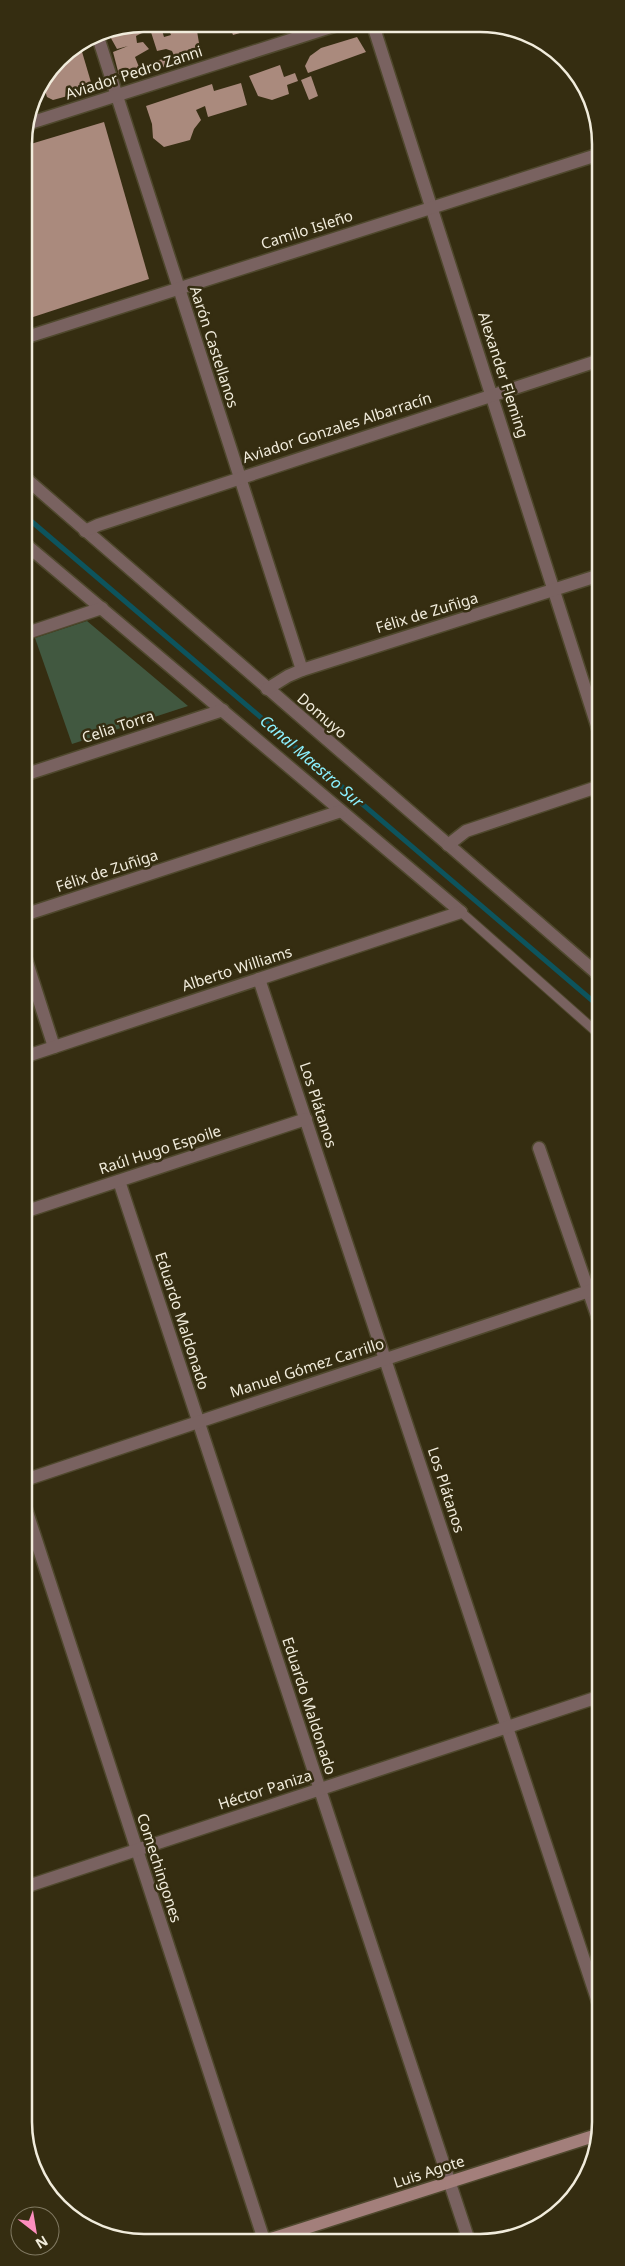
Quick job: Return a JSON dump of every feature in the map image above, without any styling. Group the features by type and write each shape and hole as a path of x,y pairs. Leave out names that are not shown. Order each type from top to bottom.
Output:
{"main road":[{"name":"Luis Agote","path":"287,2234 591,2137"}],"street":[{"name":"Aviador Pedro Zanni","path":"35,122 313,32"},
{"name":"Alexander Fleming","path":"375,32 592,710"},
{"name":"Aarón Castellanos","path":"100,42 302,670"},
{"name":"Camilo Isleño","path":"33,335 592,156"},
{"name":"Aviador Gonzales Albarracín","path":"85,531 239,477 592,363"},
{"name":"Domuyo","path":"33,485 592,970"},
{"path":"33,549 461,912"},
{"name":"Félix de Zuñiga","path":"267,689 302,670 592,578"},
{"path":"33,631 102,608"},
{"name":"Celia Torra","path":"33,772 223,710"},
{"path":"448,845 466,830 592,789"},
{"name":"Félix de Zuñiga","path":"33,912 341,811"},
{"name":"Alberto Williams","path":"33,1054 461,912"},
{"name":"Los Plátanos","path":"259,979 592,1984"},
{"path":"33,980 54,1048"},
{"name":"Raúl Hugo Espoile","path":"32,1209 306,1120"},
{"path":"539,1148 592,1281"},
{"name":"Eduardo Maldonado","path":"119,1181 467,2234"},
{"name":"Manuel Gómez Carrillo","path":"32,1477 592,1290"},
{"name":"Comechingones","path":"32,1529 262,2234"},
{"name":"Héctor Paniza","path":"32,1885 592,1699"}],"lane":[{"path":"461,912 592,1029"}],"green space":[{"path":"87,621 188,706 72,744 35,638"}],"building":[{"path":"142,33 136,36 137,43 143,42 149,49 135,57 139,67 147,71 131,78 119,75 113,52 128,46 117,49 111,38"},
{"path":"151,33 163,33 164,37 171,35 170,33 197,33 199,43 195,46 196,51 186,54 187,58 176,60 172,51 166,49 157,51"},
{"path":"357,37 366,52 308,73 305,66 310,56 321,48"},
{"path":"82,51 93,89 53,100 47,97 46,93 51,82 65,65"},
{"path":"167,58 169,65 157,69 155,61"},
{"path":"280,65 284,77 295,73 298,81 287,85 289,94 272,100 258,96 249,76"},
{"path":"311,76 318,96 309,100 301,80"},
{"path":"241,83 247,105 208,117 205,106 196,110 201,120 194,129 190,140 164,147 153,138 152,124 146,106 212,84 214,91"},
{"path":"104,122 149,279 33,317 33,143"}],"waterway":[{"name":"Canal Maestro Sur","path":"33,523 592,1000"}]}
